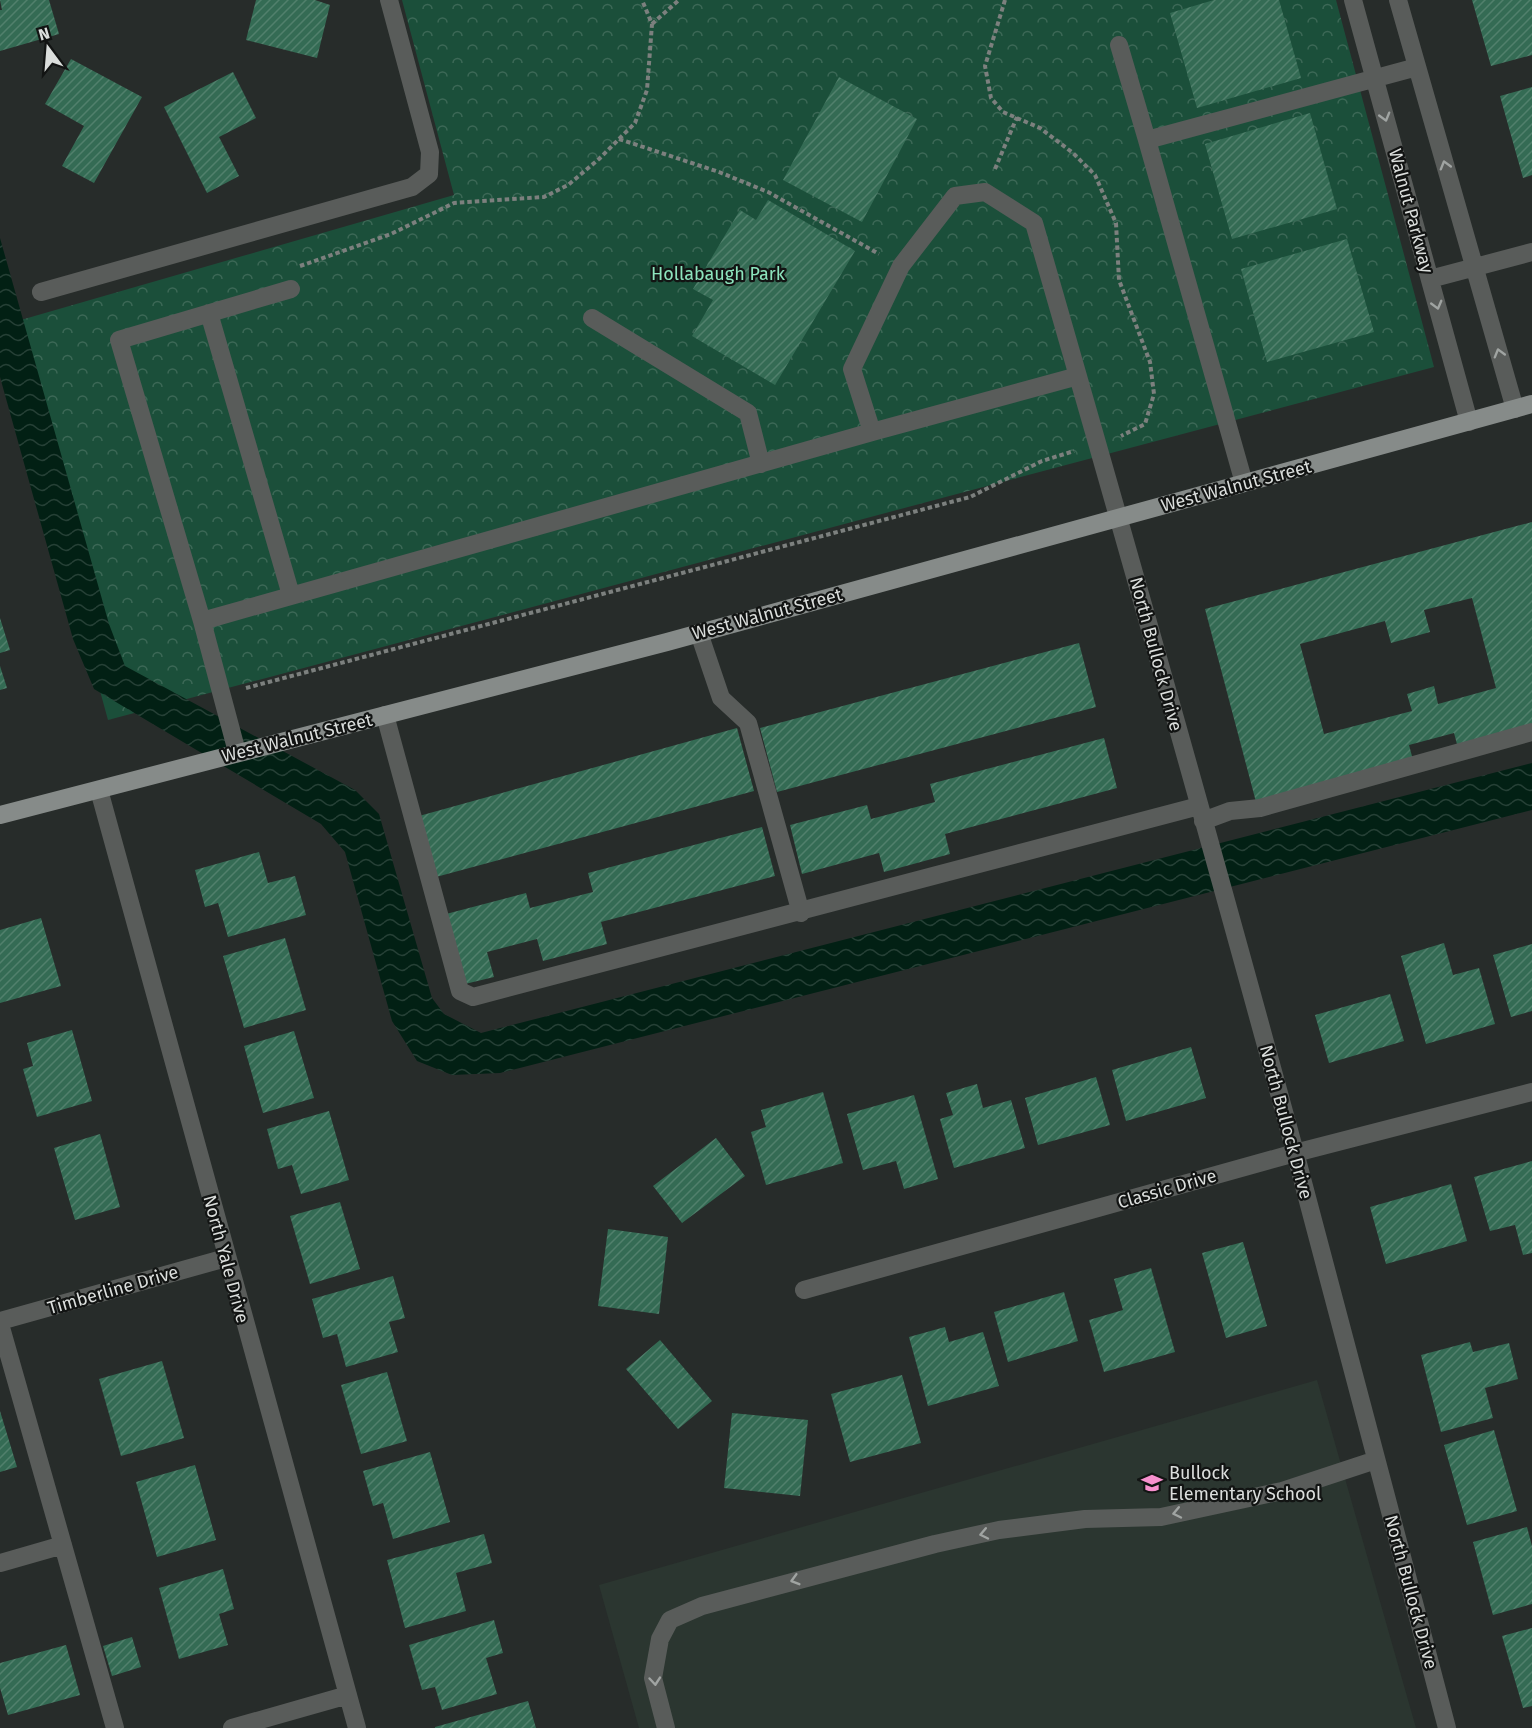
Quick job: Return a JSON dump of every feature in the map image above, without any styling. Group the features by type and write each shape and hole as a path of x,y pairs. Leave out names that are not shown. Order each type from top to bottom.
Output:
{"main road":[{"name":"West Walnut Street","path":"0,815 699,633 1524,407"}],"street":[{"path":"41,292 412,188 429,174 430,152 389,0"},
{"name":"Walnut Parkway","path":"1353,0 1469,422"},
{"path":"1398,0 1475,267 1524,407"},
{"path":"1119,45 1244,483"},
{"path":"1147,140 1417,66"},
{"path":"872,432 852,369 901,266 955,196 985,192"},
{"name":"North Bullock Drive","path":"985,192 1034,223 1119,518 1295,1153 1447,1728"},
{"path":"1430,279 1532,252"},
{"path":"237,752 202,621 119,340 291,289"},
{"path":"209,313 291,595"},
{"path":"592,318 748,413 761,464"},
{"path":"202,621 1078,376"},
{"path":"699,633 721,698 748,723 801,913"},
{"path":"385,715 460,991 473,997 801,913 1202,820 1230,811 1260,808 1532,732"},
{"name":"North Yale Drive","path":"99,790 357,1728"},
{"name":"Classic Drive","path":"804,1290 1295,1153 1532,1092"},
{"name":"Timberline Drive","path":"0,1323 226,1258"},
{"path":"0,1323 115,1728"},
{"path":"666,1728 652,1678 660,1639 670,1620 702,1606 935,1544 999,1530 1085,1519 1161,1516 1282,1491 1376,1460"},
{"path":"0,1563 63,1545"},
{"path":"232,1728 348,1695"}],"path":[{"path":"297,266 391,234 454,203 544,197 568,184 635,123 647,90 652,24 642,0"},
{"path":"652,24 679,0"},
{"path":"221,695 970,497 1042,461 1098,445 1135,431 1145,424 1154,394 1146,349 1119,279 1116,223 1095,175 1073,153 1040,128 1003,112 991,98 985,66 1005,0"},
{"path":"985,192 1017,117"},
{"path":"619,139 719,172 768,192 901,266"}],"shaded area":[{"name":"Bullock Elementary School","path":"1317,1380 1416,1728 639,1728 599,1585"}],"green space":[{"name":"Hollabaugh Park","path":"402,0 1336,0 1434,367 108,720 0,326 454,195"}],"water":[{"path":"0,238 109,624 125,666 355,790 379,814 432,998 444,1014 481,1033 1532,763 1532,810 500,1073 452,1075 417,1061 392,1021 345,852 321,824 94,689 73,639 0,377"}],"building":[{"path":"0,0 49,0 59,34 0,51 0,10 2,10"},
{"path":"256,0 315,0 330,5 317,58 246,40"},
{"path":"1214,0 1279,0 1301,78 1197,108 1170,13"},
{"path":"1472,0 1532,0 1532,55 1491,66"},
{"path":"71,59 142,97 94,183 62,166 84,126 45,104"},
{"path":"233,72 256,118 219,137 239,176 207,193 164,107"},
{"path":"839,77 917,119 862,222 783,180"},
{"path":"1532,87 1532,175 1523,178 1500,96"},
{"path":"1310,113 1337,209 1232,239 1205,144"},
{"path":"768,200 855,251 775,385 692,336 713,300 693,289 740,210 756,220"},
{"path":"1347,239 1374,332 1267,362 1241,269"},
{"path":"1532,522 1532,729 1458,748 1454,733 1409,745 1413,760 1256,802 1205,609","holes":["1472,598 1496,688 1438,704 1434,686 1407,694 1412,711 1324,734 1300,644 1385,621 1391,643 1430,632 1424,610"]},
{"path":"0,618 10,650 0,653"},
{"path":"1079,643 1096,707 777,792 760,728"},
{"path":"0,666 7,688 0,690"},
{"path":"737,728 754,791 436,877 419,816"},
{"path":"1104,738 1117,788 945,834 950,854 884,872 879,853 802,874 790,825 867,805 871,819 935,802 930,784"},
{"path":"762,827 775,876 601,922 607,944 543,961 537,939 487,952 494,977 465,984 446,914 526,893 530,908 593,892 588,873"},
{"path":"259,852 268,883 295,876 306,915 228,937 218,903 205,907 195,870"},
{"path":"41,918 61,986 0,1003 0,930"},
{"path":"285,938 306,1010 244,1028 223,956"},
{"path":"1444,943 1453,975 1479,968 1495,1024 1426,1044 1401,956"},
{"path":"1532,944 1532,1011 1511,1017 1493,955"},
{"path":"1390,994 1404,1041 1329,1063 1315,1015"},
{"path":"72,1030 92,1101 37,1117 23,1069 33,1066 27,1043"},
{"path":"294,1031 314,1098 263,1113 244,1046"},
{"path":"1191,1047 1206,1098 1126,1121 1112,1070"},
{"path":"1096,1077 1110,1125 1038,1145 1025,1098"},
{"path":"977,1084 983,1108 1011,1100 1025,1148 954,1168 940,1119 953,1115 946,1093"},
{"path":"823,1092 843,1163 766,1185 751,1132 766,1127 761,1110"},
{"path":"914,1095 938,1179 904,1189 896,1161 863,1170 847,1114"},
{"path":"329,1111 349,1180 301,1194 292,1165 278,1169 267,1129"},
{"path":"100,1134 120,1207 75,1220 54,1148"},
{"path":"716,1138 745,1176 682,1223 653,1186"},
{"path":"1532,1161 1532,1253 1523,1255 1515,1225 1490,1231 1474,1177"},
{"path":"1451,1184 1467,1241 1386,1264 1370,1207"},
{"path":"340,1202 360,1269 310,1284 290,1216"},
{"path":"608,1229 668,1237 659,1314 598,1306"},
{"path":"1243,1242 1267,1326 1226,1338 1202,1253"},
{"path":"1151,1268 1175,1352 1104,1372 1089,1320 1123,1310 1114,1279"},
{"path":"393,1276 405,1318 389,1322 398,1352 346,1367 337,1334 323,1338 312,1299"},
{"path":"1064,1292 1078,1341 1008,1362 994,1312"},
{"path":"945,1327 949,1342 983,1332 999,1386 928,1406 909,1337"},
{"path":"660,1340 712,1401 678,1429 626,1369"},
{"path":"1470,1342 1473,1352 1509,1343 1518,1379 1485,1388 1493,1418 1441,1432 1421,1355"},
{"path":"162,1361 184,1438 121,1456 99,1379"},
{"path":"387,1372 407,1441 361,1454 341,1385"},
{"path":"902,1375 921,1443 850,1462 831,1394"},
{"path":"0,1411 17,1467 0,1472"},
{"path":"732,1413 808,1420 800,1496 724,1488"},
{"path":"1494,1430 1517,1511 1467,1525 1444,1445"},
{"path":"430,1452 450,1522 393,1539 383,1503 373,1506 363,1471"},
{"path":"195,1465 216,1540 157,1557 136,1482"},
{"path":"1527,1527 1532,1546 1532,1604 1493,1615 1473,1542"},
{"path":"484,1534 492,1563 456,1573 466,1611 405,1628 387,1560"},
{"path":"223,1569 234,1609 219,1614 228,1645 179,1659 159,1588"},
{"path":"494,1620 503,1653 486,1658 497,1694 442,1710 435,1687 422,1690 409,1645"},
{"path":"1532,1628 1532,1706 1523,1708 1502,1636"},
{"path":"132,1637 141,1667 112,1676 103,1646"},
{"path":"66,1645 80,1695 8,1715 0,1688 0,1663"},
{"path":"528,1701 536,1728 435,1728 435,1727"}],"place":[{"name":"Bullock Elementary School","path":"1152,1483"}]}
